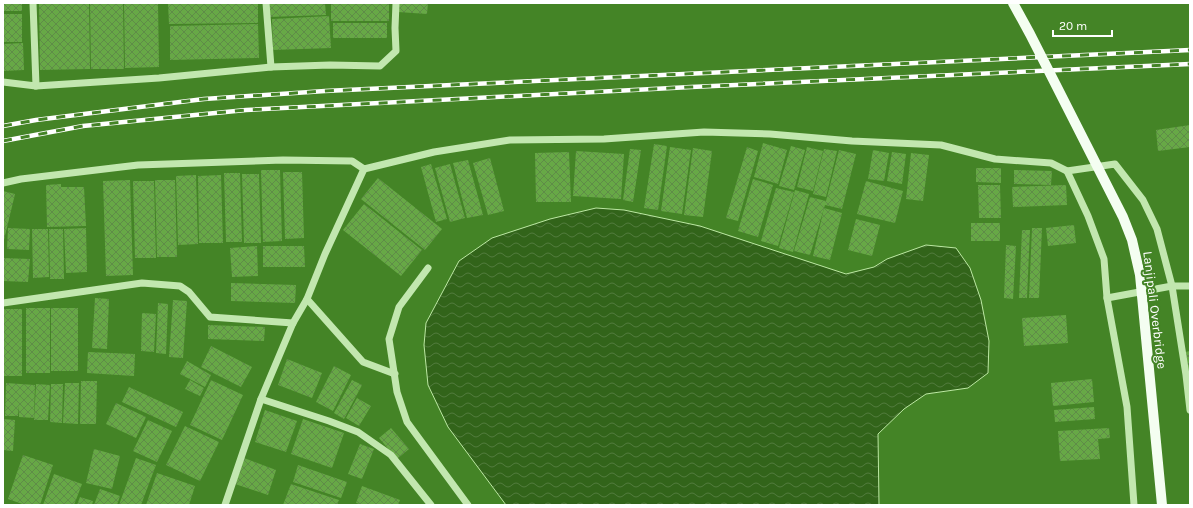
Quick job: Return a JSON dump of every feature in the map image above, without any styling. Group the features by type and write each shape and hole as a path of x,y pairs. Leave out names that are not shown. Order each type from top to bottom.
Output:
{"main road":[{"name":"Lanjipali Overbridge","path":"1013,3 1123,217 1132,240 1140,275 1162,505"}],"street":[{"path":"33,3 36,86"},
{"path":"266,3 271,67"},
{"path":"3,82 36,86 159,78 271,67 330,65 380,66 396,51 396,3"},
{"path":"3,183 29,178 146,164 283,160 352,161 364,169 434,152 510,140 604,139 704,132 770,134 852,141 941,145 995,159 1051,164 1067,171 1115,164 1143,200 1157,229 1172,286 1190,410"},
{"path":"225,505 261,399 293,323 307,299 325,254 364,169"},
{"path":"1067,171 1088,216 1104,259 1107,298 1127,408 1134,505"},
{"path":"428,268 399,307 390,339 398,392 407,422 468,505"},
{"path":"3,303 142,283 180,286 189,292 210,317 293,323"},
{"path":"1107,298 1172,286 1190,286"},
{"path":"307,299 363,362 395,374"},
{"path":"261,399 358,432 391,455 431,505"}],"water":[{"path":"596,208 624,210 700,226 846,274 874,267 887,259 926,245 956,248 970,268 981,300 989,341 988,373 968,388 926,394 904,409 878,434 879,505 506,505 448,427 428,385 424,345 426,323 459,261 492,238 550,219"}],"building":[{"path":"3,3 22,3 22,11 3,11"},
{"path":"39,3 89,3 90,69 40,70"},
{"path":"90,3 123,3 124,69 91,69"},
{"path":"124,3 158,3 159,67 125,68"},
{"path":"168,3 258,3 258,23 169,24"},
{"path":"269,3 325,3 326,15 269,17"},
{"path":"331,3 389,3 389,21 331,21"},
{"path":"399,3 428,3 427,14 398,12"},
{"path":"3,14 22,14 22,42 3,42"},
{"path":"329,16 331,48 273,50 272,19"},
{"path":"333,23 387,23 387,38 333,38"},
{"path":"258,24 259,58 170,60 170,26"},
{"path":"23,43 24,70 3,71 3,44"},
{"path":"1190,125 1190,147 1158,151 1156,130"},
{"path":"763,143 787,150 778,184 754,177"},
{"path":"654,144 667,146 658,210 644,208"},
{"path":"791,146 805,150 794,190 779,186"},
{"path":"670,147 691,150 682,214 661,211"},
{"path":"747,147 758,151 738,221 726,218"},
{"path":"807,147 823,151 813,191 797,187"},
{"path":"693,148 712,151 703,217 684,215"},
{"path":"630,149 641,150 633,202 623,200"},
{"path":"824,149 837,151 826,197 813,194"},
{"path":"839,150 856,154 842,209 825,205 810,255 794,251 810,197 826,201"},
{"path":"873,150 889,153 884,181 868,179"},
{"path":"576,151 624,154 621,199 573,196"},
{"path":"569,152 571,202 536,202 535,153"},
{"path":"892,152 906,154 902,184 887,181"},
{"path":"911,153 929,155 923,201 906,199"},
{"path":"490,158 504,211 488,215 473,163"},
{"path":"468,160 483,215 467,218 453,163"},
{"path":"431,164 447,219 436,222 421,167"},
{"path":"450,164 465,218 450,222 435,168"},
{"path":"976,168 1001,168 1001,183 976,182"},
{"path":"261,170 280,170 282,241 263,242"},
{"path":"1014,170 1052,171 1051,185 1014,184"},
{"path":"283,172 302,172 304,238 285,239"},
{"path":"224,173 240,173 242,242 226,242"},
{"path":"242,174 259,174 261,243 244,243"},
{"path":"196,175 198,244 178,245 176,176"},
{"path":"221,175 223,243 199,243 198,176"},
{"path":"378,178 442,229 425,250 361,199"},
{"path":"753,179 773,185 758,237 738,231"},
{"path":"130,180 133,275 106,276 103,181"},
{"path":"155,180 175,180 177,257 157,257"},
{"path":"133,181 154,181 156,258 135,258"},
{"path":"866,181 903,191 895,223 857,214"},
{"path":"61,184 61,187 84,187 86,226 47,227 46,185"},
{"path":"978,185 1000,185 1001,218 979,218"},
{"path":"1066,185 1067,205 1013,207 1012,187"},
{"path":"776,188 794,192 778,246 761,241"},
{"path":"795,190 809,194 793,252 779,248"},
{"path":"3,191 15,194 4,240 3,240"},
{"path":"364,204 422,250 401,276 343,230"},
{"path":"824,208 842,213 830,260 813,256"},
{"path":"856,219 880,225 872,256 848,250"},
{"path":"971,223 1000,223 1000,241 971,241"},
{"path":"1074,225 1076,243 1048,246 1046,228"},
{"path":"8,228 30,229 29,250 7,249"},
{"path":"86,228 87,272 66,273 64,229"},
{"path":"1032,228 1042,228 1039,298 1029,298"},
{"path":"32,229 48,229 49,277 33,278"},
{"path":"49,229 63,229 64,279 50,279"},
{"path":"1022,230 1030,230 1027,298 1019,298"},
{"path":"1006,245 1016,246 1013,299 1004,298"},
{"path":"257,246 258,276 232,277 230,248"},
{"path":"263,246 304,246 305,267 263,267"},
{"path":"3,258 30,259 28,282 3,281"},
{"path":"231,283 296,285 295,303 231,301"},
{"path":"95,298 109,299 107,349 92,348"},
{"path":"173,300 187,301 183,358 169,357"},
{"path":"158,303 168,304 166,354 156,353"},
{"path":"26,308 50,308 50,373 26,373"},
{"path":"51,308 78,308 78,371 51,371"},
{"path":"3,309 22,309 22,376 3,376"},
{"path":"142,313 156,314 154,352 141,351"},
{"path":"1066,315 1068,343 1024,346 1022,318"},
{"path":"208,325 265,327 264,341 208,339"},
{"path":"211,346 252,367 241,387 201,367"},
{"path":"1190,351 1190,374 1187,374 1185,352"},
{"path":"88,352 135,354 134,376 87,373"},
{"path":"287,359 322,373 312,398 278,385"},
{"path":"187,361 211,375 205,387 180,374"},
{"path":"334,366 351,375 333,411 316,402"},
{"path":"1092,379 1094,402 1053,406 1051,383"},
{"path":"190,380 204,388 200,396 185,389"},
{"path":"211,380 243,395 222,440 190,425"},
{"path":"352,380 362,385 344,419 334,413"},
{"path":"81,381 97,381 96,424 80,424"},
{"path":"6,383 35,385 34,418 19,417 19,406 18,416 5,416"},
{"path":"65,383 79,383 78,424 63,423"},
{"path":"36,384 50,385 48,420 34,420"},
{"path":"51,384 63,384 62,423 50,422"},
{"path":"129,387 183,412 176,427 122,402"},
{"path":"357,398 371,406 359,426 346,418"},
{"path":"116,403 146,417 136,438 106,424"},
{"path":"1094,407 1095,419 1055,422 1054,410"},
{"path":"265,410 297,421 286,452 255,442"},
{"path":"3,419 15,420 13,451 3,450"},
{"path":"303,419 344,433 332,468 291,454"},
{"path":"148,420 172,431 157,462 133,451"},
{"path":"185,426 219,442 200,481 166,465"},
{"path":"391,428 409,449 397,459 379,438"},
{"path":"1109,428 1110,438 1098,439 1100,459 1060,461 1058,431"},
{"path":"360,444 374,449 362,479 348,474"},
{"path":"94,449 120,456 112,489 86,483"},
{"path":"23,455 53,465 40,505 25,505 8,499"},
{"path":"136,458 156,465 141,505 119,505"},
{"path":"244,458 276,470 268,495 235,484"},
{"path":"298,465 347,482 341,498 293,482"},
{"path":"157,473 195,486 189,505 146,505"},
{"path":"54,474 82,484 74,505 43,505"},
{"path":"291,484 339,500 337,505 283,505"},
{"path":"362,486 400,500 398,505 363,505 356,503"},
{"path":"100,489 120,496 117,505 94,505"},
{"path":"80,497 93,501 92,505 77,505"}],"railway":[{"path":"3,126 36,120 204,99 325,91 1190,50"},
{"path":"3,141 83,126 246,110 691,87 1190,64"}]}
